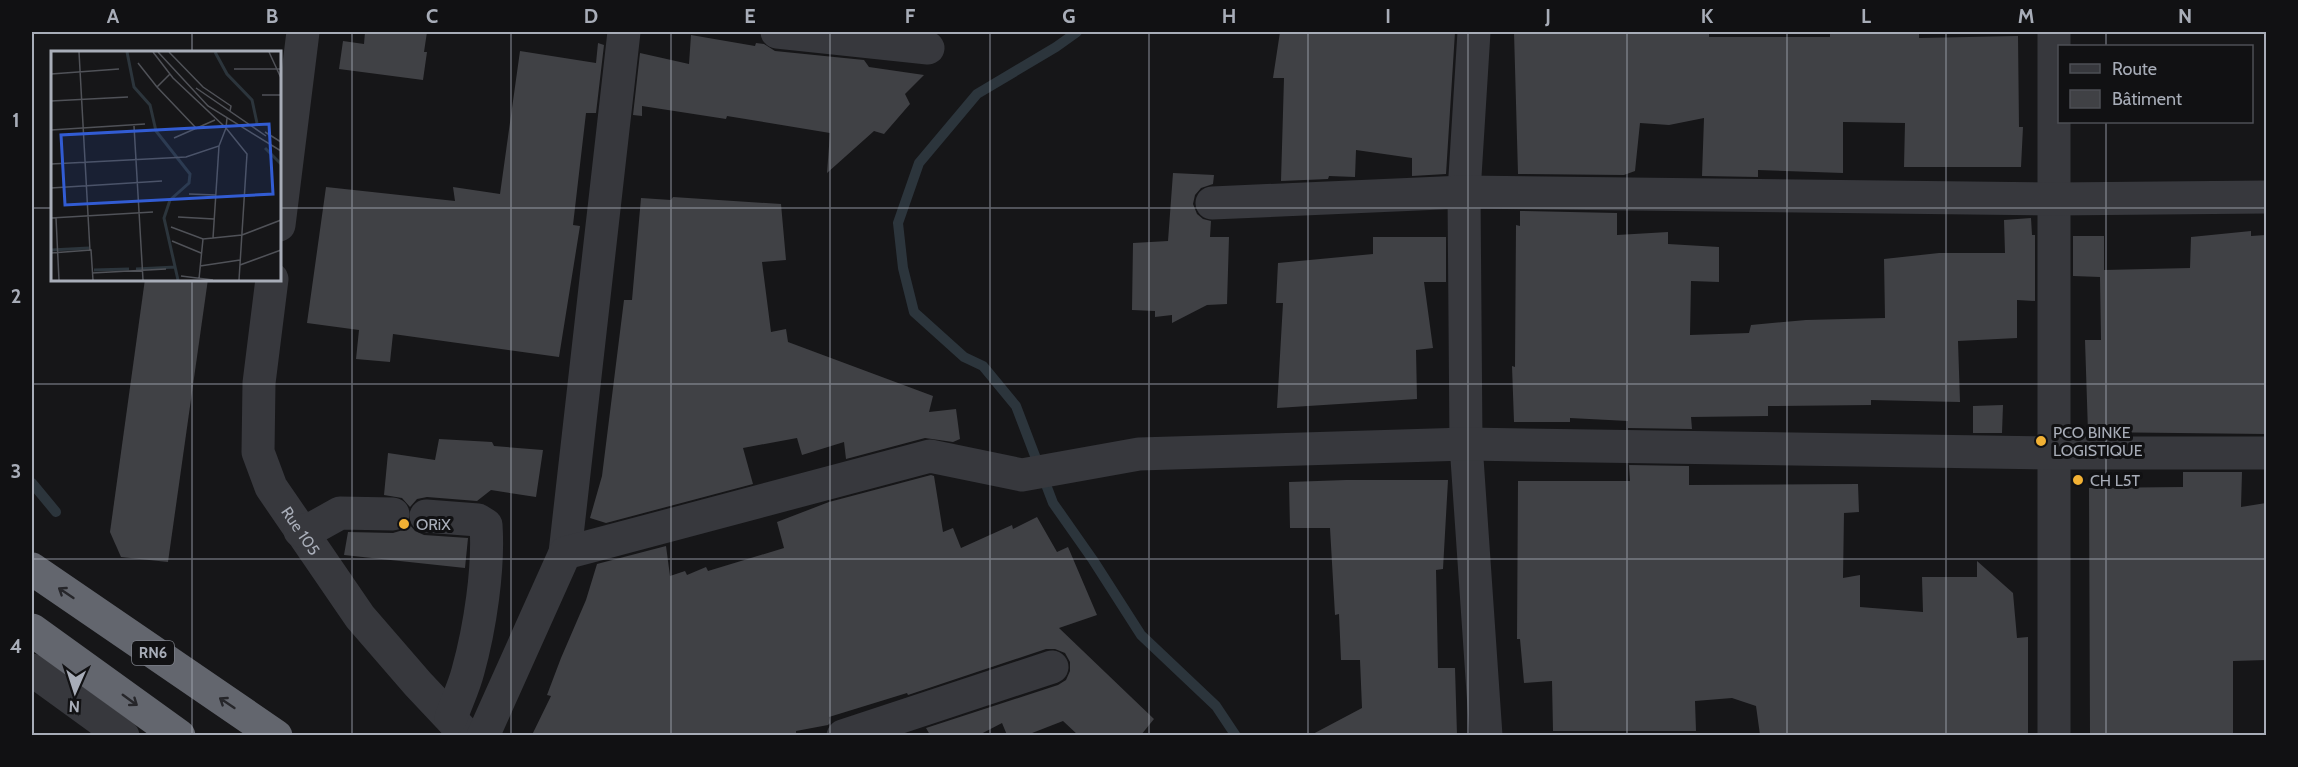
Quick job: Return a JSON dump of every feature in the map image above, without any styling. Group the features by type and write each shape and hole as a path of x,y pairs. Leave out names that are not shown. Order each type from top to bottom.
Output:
{"highway":[{"name":"RN6","path":"32,569 276,735"},
{"path":"32,630 179,735"}],"street":[{"path":"280,217 303,32"},
{"path":"483,735 565,553 624,32"},
{"path":"777,32 928,48"},
{"path":"1474,32 1464,192 1466,444 1486,735"},
{"path":"2054,32 2054,735"},
{"path":"1212,203 1464,192 2054,198 2266,197"},
{"name":"Rue 105","path":"272,280 259,383 258,452 271,487 360,617 459,727"},
{"path":"565,553 930,456 1022,475 1139,454 1466,444 2054,453 2266,453"},
{"path":"300,531 313,528 340,513 393,514"},
{"path":"426,516 478,520 486,525 487,543 478,625 459,727"},
{"path":"843,735 1053,667"},
{"path":"32,670 123,735"}],"building":[{"path":"365,32 427,32 423,80 339,69 343,41 364,44"},
{"path":"1280,32 1455,32 1446,174 1412,176 1412,158 1356,150 1355,177 1329,176 1328,179 1281,181 1284,78 1273,78"},
{"path":"1514,32 1709,32 1709,37 1830,37 1830,32 1919,32 1919,38 2018,36 2019,127 2023,127 2021,167 1904,167 1905,123 1843,122 1843,173 1758,170 1758,177 1702,176 1704,118 1669,125 1640,123 1635,171 1624,175 1518,174"},
{"path":"691,35 755,46 756,43 764,44 775,51 864,60 869,67 924,75 905,94 910,104 884,134 874,131 827,173 830,133 727,116 726,119 642,106 642,116 633,115 640,53 689,64"},
{"path":"598,43 604,45 596,113 586,113 573,225 580,226 559,357 393,334 390,362 356,359 359,330 307,323 326,187 455,201 453,187 500,194 520,51 596,63"},
{"path":"1173,173 1214,175 1213,184 1201,188 1195,195 1193,204 1197,214 1211,221 1210,237 1229,237 1227,304 1207,305 1172,323 1172,315 1155,317 1155,311 1132,310 1133,243 1168,241"},
{"path":"673,197 781,204 786,260 762,262 771,332 786,329 788,342 933,396 929,412 956,409 960,439 953,442 925,438 846,459 844,442 802,455 797,438 743,448 753,484 606,523 590,518 602,476 624,300 632,300 641,198 671,200"},
{"path":"1520,211 1617,213 1617,235 1668,232 1668,244 1719,247 1719,282 1691,281 1690,335 1749,333 1751,325 1806,320 1885,318 1884,259 1939,253 2005,253 2004,220 2031,218 2032,235 2035,235 2035,301 2017,300 2017,338 1958,341 1960,402 1871,400 1871,405 1768,406 1768,416 1691,417 1692,429 1628,428 1628,421 1570,418 1570,422 1514,422 1512,366 1515,367 1516,225 1520,226"},
{"path":"2251,231 2251,236 2266,235 2266,434 2088,432 2085,340 2101,340 2100,277 2073,276 2073,236 2104,236 2104,270 2190,268 2191,237"},
{"path":"1373,237 1446,237 1446,282 1424,282 1433,348 1416,350 1417,399 1277,408 1283,303 1276,303 1278,263 1373,254"},
{"path":"145,280 208,280 168,562 121,557 110,532"},
{"path":"2003,405 2002,433 1973,433 1973,406"},
{"path":"439,439 492,442 494,446 543,450 536,497 491,490 477,501 427,497 417,499 410,507 402,498 384,495 388,453 435,460"},
{"path":"1629,465 1689,466 1689,485 1858,484 1859,512 1844,513 1843,578 1860,575 1860,607 1923,612 1922,577 1977,577 1977,561 2013,593 2017,638 2028,637 2028,735 1760,735 1756,706 1732,698 1695,701 1696,731 1553,731 1552,681 1524,683 1520,639 1517,639 1518,481 1630,481"},
{"path":"2183,472 2242,472 2241,507 2266,503 2266,660 2233,661 2233,735 2090,735 2089,488 2183,487"},
{"path":"934,476 943,532 953,528 961,548 1012,525 1013,529 1037,517 1057,552 1068,547 1097,615 1059,628 1154,719 1141,735 1078,735 1063,721 1027,735 1007,735 1002,723 979,735 930,735 926,728 1058,685 1066,680 1070,671 1070,662 1065,653 1055,649 1046,649 908,695 907,693 829,717 828,725 796,731 796,735 532,735 551,696 547,695 586,600 597,564 666,546 670,576 685,571 687,575 706,567 708,571 784,548 777,522 829,502"},
{"path":"1448,480 1443,569 1436,570 1438,668 1455,668 1457,735 1311,735 1362,708 1360,660 1341,660 1339,614 1335,615 1330,528 1290,528 1289,482"},
{"path":"409,524 415,531 424,535 468,538 465,568 344,555 348,532 393,533 403,530"}],"waterway":[{"path":"1077,32 977,94 919,163 898,223 903,268 914,312 964,357 983,366 1016,406 1053,503 1141,635 1216,706 1236,736"},
{"path":"32,483 56,512"}],"place":[{"name":"PCO BINKE LOGISTIQUE","path":"2041,441"},
{"name":"CH L5T","path":"2078,480"},
{"name":"ORiX","path":"404,524"}]}
